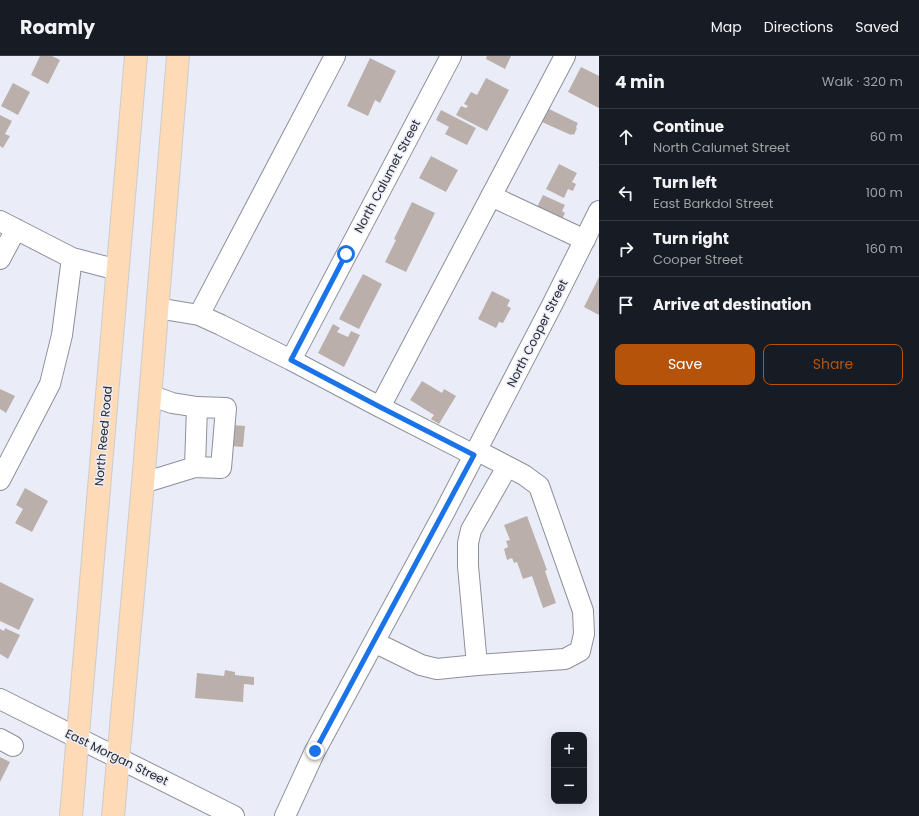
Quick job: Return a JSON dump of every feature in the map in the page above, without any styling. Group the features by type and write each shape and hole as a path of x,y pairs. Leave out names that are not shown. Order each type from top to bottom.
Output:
{"main road":[{"name":"North Reed Road","path":"71,816 136,56"},
{"path":"113,816 143,483 178,56"}],"street":[{"path":"199,315 335,56"},
{"name":"North Calumet Street","path":"291,360 451,56"},
{"path":"380,407 565,56"},
{"path":"492,196 585,240"},
{"name":"North Cooper Street","path":"285,816 315,751 475,453 599,211"},
{"path":"0,259 8,225 72,258 118,270"},
{"path":"0,480 50,384 62,335 72,258"},
{"path":"157,308 199,315 221,324 380,407 524,475 539,486 584,610 584,634 580,651 565,659 437,669 421,665 374,642"},
{"path":"143,483 194,467 221,468 226,408 198,407 172,403 150,395"},
{"path":"194,467 198,407"},
{"path":"477,665 468,566 468,543 471,530 507,467"},
{"name":"East Morgan Street","path":"0,699 234,816"}],"building":[{"path":"40,56 52,56 60,60 48,84 31,75"},
{"path":"487,56 511,56 505,69 486,59"},
{"path":"370,58 396,71 380,103 375,100 368,116 347,106"},
{"path":"581,67 599,76 599,108 568,92"},
{"path":"486,78 509,90 487,131 456,115 461,106 466,108 468,106 464,104 471,92 477,95"},
{"path":"13,83 30,92 18,115 1,106"},
{"path":"549,109 578,123 574,135 542,122"},
{"path":"441,110 476,128 467,145 445,134 449,127 436,120"},
{"path":"0,115 12,121 5,134 10,136 3,148 0,146"},
{"path":"431,156 458,170 446,192 419,178"},
{"path":"559,164 577,173 572,182 576,184 573,191 568,189 564,198 546,189"},
{"path":"543,195 565,205 562,211 565,213 562,219 537,207"},
{"path":"412,202 435,213 406,272 385,262 396,240 394,239"},
{"path":"363,274 382,284 359,329 339,319"},
{"path":"599,277 599,315 584,307"},
{"path":"492,291 510,300 507,306 511,308 503,323 499,322 496,328 478,319"},
{"path":"333,324 340,328 337,332 348,337 351,331 360,335 344,367 318,353"},
{"path":"422,381 442,393 444,389 456,396 439,424 431,419 434,415 410,400"},
{"path":"0,389 15,396 6,413 0,409"},
{"path":"233,425 245,426 243,447 231,446"},
{"path":"25,488 48,501 32,532 15,523 23,509 16,505"},
{"path":"527,516 547,570 545,571 556,603 543,608 532,576 523,579 517,562 514,563 512,558 507,560 504,549 508,547 506,541 510,540 504,525"},
{"path":"0,582 34,599 19,630 0,621"},
{"path":"5,628 20,635 8,659 0,654 0,629 4,631"},
{"path":"225,670 235,672 235,675 254,677 254,685 244,684 243,702 195,698 197,673 224,676"},
{"path":"0,757 10,762 0,782"}],"route":[{"path":"315,751 474,455 291,360 346,254"}]}
